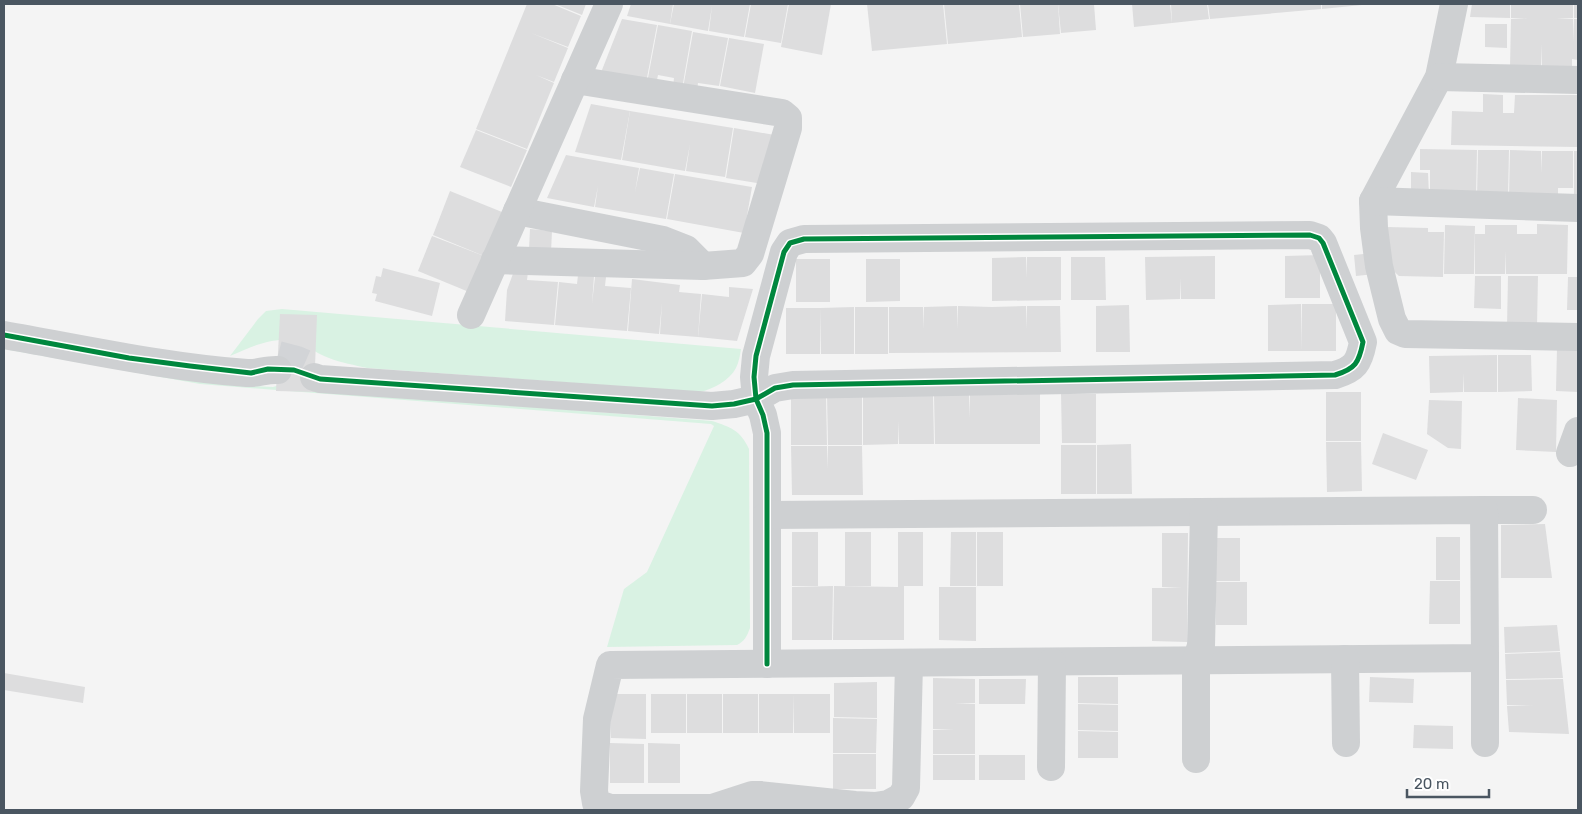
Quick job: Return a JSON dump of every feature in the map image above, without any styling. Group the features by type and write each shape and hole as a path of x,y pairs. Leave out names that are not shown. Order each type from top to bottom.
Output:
{"street":[{"path":"471,315 609,4"},
{"path":"1454,4 1439,77 1373,201 1379,266 1392,319 1398,331 1404,334 1578,337"},
{"path":"1439,77 1578,80"},
{"path":"495,260 703,266 743,263 750,254 788,128 788,118 782,113 575,80"},
{"path":"1373,201 1578,208"},
{"path":"517,211 663,240 686,248 703,266"},
{"path":"314,373 350,380 712,406 756,399 775,388 793,385 1335,375 1350,370 1360,358 1363,342 1323,243 1319,238 1310,235 804,239 790,242 784,252 756,356 754,377 756,399 763,415 767,433 767,664"},
{"path":"4,334 129,358 231,372 259,358 278,362"},
{"path":"1484,510 1485,743"},
{"path":"767,516 1532,510"},
{"path":"1196,759 1196,660 1201,646 1204,512"},
{"path":"909,663 906,788 901,797 888,804 855,806 760,795 752,795 712,808 610,808 596,803 594,791 597,719 610,665 1485,658"},
{"path":"1345,659 1346,743"},
{"path":"1051,767 1052,662"}],"green space":[{"path":"282,309 741,349 737,366 733,373 715,387 700,392 367,368 334,360 303,345 286,340 264,343 230,356 266,311"},
{"path":"4,346 253,386 273,387 286,383 317,390 712,421 725,425 735,430 743,438 749,449 750,628 742,642 737,645 607,647 624,589 647,572 714,426 711,424 200,384 4,349"}],"building":[{"path":"527,4 552,4 581,16 568,47 531,33 568,48 554,82 536,75 554,83 527,149 476,129"},
{"path":"555,4 586,4 582,15"},
{"path":"631,4 673,4 670,24 627,16"},
{"path":"674,4 750,4 744,37 709,31 712,6 708,31 670,24"},
{"path":"751,4 788,4 781,43 745,37"},
{"path":"789,4 831,4 822,55 781,47"},
{"path":"867,4 943,4 947,44 872,51"},
{"path":"944,4 1019,4 1022,37 948,44"},
{"path":"1020,4 1058,4 1060,34 1023,37"},
{"path":"1058,4 1094,4 1096,30 1061,33"},
{"path":"1132,4 1170,4 1172,23 1134,27"},
{"path":"1171,4 1207,4 1209,19 1172,23"},
{"path":"1208,4 1321,4 1321,9 1210,19"},
{"path":"1322,4 1362,4 1362,5 1322,9"},
{"path":"1472,4 1510,4 1510,18 1470,17"},
{"path":"1511,4 1573,4 1573,18 1556,18 1573,19 1573,42 1574,19 1578,19 1578,60 1572,59 1572,68 1542,68 1542,44 1541,68 1510,67 1511,19 1528,19 1511,18"},
{"path":"1574,4 1578,4 1578,18 1574,18"},
{"path":"622,19 657,25 646,83 600,75"},
{"path":"1485,24 1507,24 1507,48 1485,47"},
{"path":"658,25 692,31 682,89 673,87 674,78 658,75 656,85 647,83"},
{"path":"693,32 728,38 719,86 698,83 697,91 683,88"},
{"path":"729,38 764,44 755,93 720,86"},
{"path":"1483,94 1503,95 1503,113 1514,113 1515,95 1578,95 1578,147 1451,145 1452,111 1483,112"},
{"path":"591,104 630,111 621,160 575,152"},
{"path":"630,111 733,128 725,177 686,171 690,144 685,171 622,160"},
{"path":"734,128 780,136 763,184 726,178"},
{"path":"476,130 527,150 511,187 460,167"},
{"path":"1420,149 1477,150 1476,197 1430,196 1430,170 1420,170"},
{"path":"1478,150 1509,150 1508,197 1477,197"},
{"path":"1510,150 1541,151 1542,173 1542,151 1573,151 1573,188 1558,188 1558,198 1509,197"},
{"path":"1574,151 1578,151 1578,198 1574,198"},
{"path":"566,155 639,168 635,192 640,168 674,174 666,219 595,207 598,186 594,207 547,198"},
{"path":"1411,172 1428,173 1429,195 1411,194"},
{"path":"675,174 752,187 744,233 667,219"},
{"path":"450,191 502,212 484,256 433,235"},
{"path":"1537,224 1568,225 1567,274 1506,274 1505,251 1505,274 1475,274 1475,234 1485,234 1485,225 1517,225 1517,234 1537,234"},
{"path":"1445,225 1475,226 1474,274 1444,274"},
{"path":"1387,227 1428,228 1428,232 1444,232 1443,277 1399,276 1386,264"},
{"path":"530,229 552,231 551,252 529,250"},
{"path":"432,236 484,256 469,292 418,271"},
{"path":"1373,253 1375,274 1356,276 1354,255"},
{"path":"1320,255 1320,298 1285,298 1285,256"},
{"path":"1215,256 1215,299 1181,299 1181,278 1180,299 1146,300 1145,257"},
{"path":"1026,257 1026,278 1027,257 1061,257 1061,300 992,301 992,258"},
{"path":"1071,257 1105,257 1106,300 1071,300"},
{"path":"796,259 830,259 830,302 796,302"},
{"path":"866,259 900,259 900,301 866,302"},
{"path":"383,268 440,283 432,316 375,301 377,294 372,293 376,276 381,277"},
{"path":"514,271 528,272 527,280 558,282 554,325 505,321 507,290"},
{"path":"578,275 594,276 592,304 595,277 606,277 605,286 631,288 627,331 555,325 559,282 577,284"},
{"path":"1475,276 1501,276 1501,309 1474,308"},
{"path":"1508,276 1538,276 1537,326 1507,326"},
{"path":"1568,277 1578,277 1578,310 1567,310"},
{"path":"632,279 680,285 679,292 701,294 698,337 660,334 662,303 659,334 628,331"},
{"path":"729,287 753,289 737,341 698,337 702,294 729,297"},
{"path":"1301,304 1302,351 1268,351 1268,305"},
{"path":"1302,304 1336,304 1336,351 1302,351"},
{"path":"1129,305 1130,352 1096,352 1096,306"},
{"path":"957,306 957,329 958,306 1026,306 1027,329 1027,306 1060,306 1061,352 889,353 889,307 923,307 924,329 924,307"},
{"path":"854,307 854,354 821,354 820,308"},
{"path":"855,307 888,307 888,354 855,354"},
{"path":"786,308 820,308 820,354 786,354"},
{"path":"280,314 317,315 314,392 276,391"},
{"path":"1578,347 1578,392 1556,391 1557,348"},
{"path":"1497,355 1497,392 1464,392 1463,373 1463,392 1430,393 1429,356"},
{"path":"1498,355 1531,355 1532,391 1498,392"},
{"path":"1326,392 1361,392 1361,441 1326,441"},
{"path":"1040,394 1040,444 935,444 934,395 969,395 970,418 970,395"},
{"path":"1061,394 1096,394 1096,443 1062,443"},
{"path":"826,395 827,445 791,445 791,396"},
{"path":"827,395 862,395 862,445 828,445"},
{"path":"863,395 933,395 934,444 899,444 898,421 898,444 863,445"},
{"path":"1518,398 1557,400 1556,452 1516,450"},
{"path":"1429,400 1462,401 1461,449 1448,448 1427,434"},
{"path":"1383,433 1428,450 1416,480 1372,464"},
{"path":"1326,442 1361,442 1362,491 1327,492"},
{"path":"1131,444 1132,494 1097,494 1097,445"},
{"path":"1061,445 1096,445 1096,494 1061,494"},
{"path":"791,446 827,446 828,469 828,446 862,446 863,495 792,495"},
{"path":"1545,524 1552,578 1501,578 1501,525"},
{"path":"792,532 818,532 818,586 792,586"},
{"path":"845,532 871,532 871,586 845,586"},
{"path":"898,532 923,532 923,586 904,586 904,640 833,640 834,586 898,587"},
{"path":"951,532 976,532 976,586 950,586"},
{"path":"977,532 1003,532 1003,586 977,586"},
{"path":"1162,533 1188,533 1187,642 1152,641 1152,588 1182,588 1162,587"},
{"path":"1436,537 1460,537 1460,580 1436,580"},
{"path":"1216,538 1240,538 1240,581 1216,581"},
{"path":"1430,581 1460,581 1460,624 1429,624"},
{"path":"1216,582 1247,582 1247,625 1216,625"},
{"path":"833,586 832,640 792,640 792,587"},
{"path":"939,587 976,587 976,641 939,640"},
{"path":"1557,625 1560,651 1505,653 1504,627"},
{"path":"1560,652 1563,678 1506,679 1505,654"},
{"path":"4,673 85,687 83,703 4,690"},
{"path":"1078,677 1118,677 1118,704 1078,703"},
{"path":"1370,677 1414,679 1413,703 1369,702"},
{"path":"933,678 975,679 975,703 955,704 975,704 975,754 933,754 933,730 954,729 933,729"},
{"path":"979,679 1026,679 1025,704 979,704"},
{"path":"1563,679 1569,734 1509,732 1507,706 1534,705 1507,705 1506,680"},
{"path":"877,682 877,718 834,717 834,683"},
{"path":"611,694 646,694 646,739 611,738"},
{"path":"651,694 686,694 686,733 651,733"},
{"path":"687,694 722,694 722,733 687,733"},
{"path":"723,694 758,694 758,733 723,733"},
{"path":"759,694 794,694 793,733 759,733"},
{"path":"794,694 830,694 830,733 794,733"},
{"path":"1078,704 1118,705 1118,731 1078,730"},
{"path":"833,718 877,719 876,753 833,753"},
{"path":"1414,725 1453,726 1453,749 1413,748"},
{"path":"1078,731 1118,732 1118,758 1078,758"},
{"path":"610,743 644,744 644,783 610,783"},
{"path":"648,743 680,744 680,783 648,783"},
{"path":"833,754 876,754 876,789 833,789"},
{"path":"933,755 975,755 975,780 933,780"},
{"path":"979,755 1025,755 1025,780 979,780"}],"tunnel":[{"path":"278,355 297,360 315,368"}],"cycle path":[{"path":"4,335 129,358 251,373 268,369 294,370 320,379 712,406 756,399 775,388 793,385 1335,375 1355,364 1360,355 1363,342 1323,243 1319,238 1310,235 804,239 790,243 784,252 756,356 754,377 756,399 763,415 767,433 767,664"}]}
